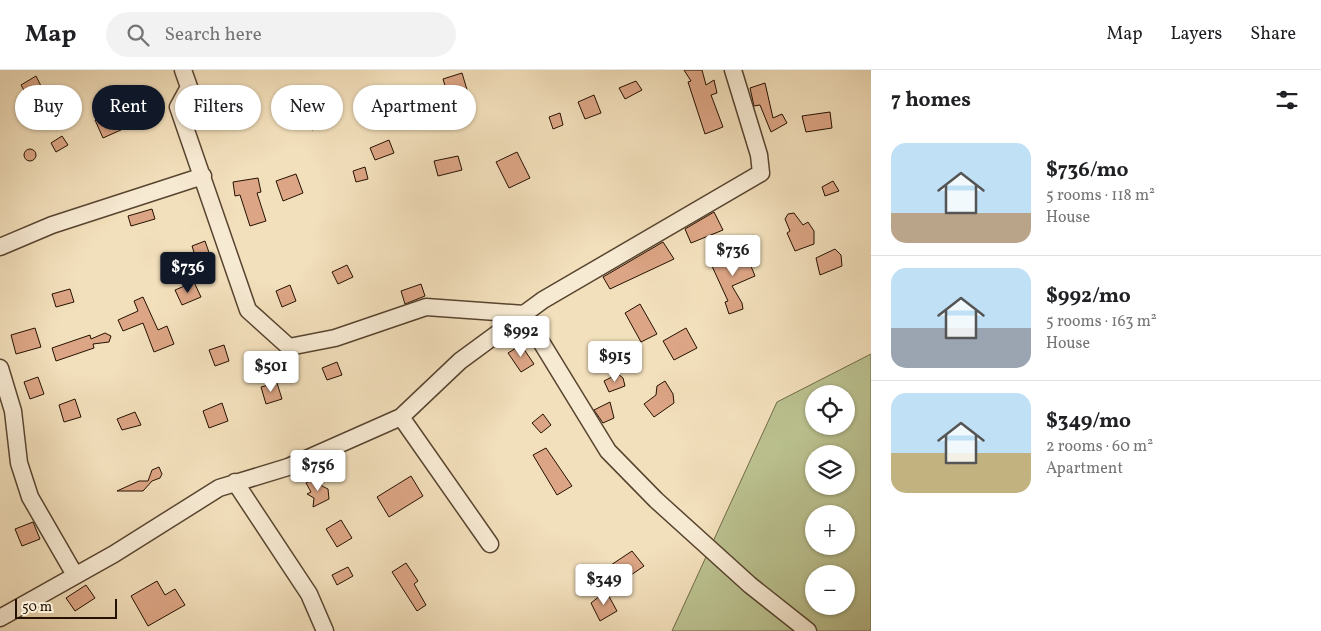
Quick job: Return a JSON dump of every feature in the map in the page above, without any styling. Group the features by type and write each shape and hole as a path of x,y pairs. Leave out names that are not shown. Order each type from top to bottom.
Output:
{"street":[{"path":"183,70 189,87 178,107 248,310 289,348 335,338 426,307 524,314"},
{"path":"0,618 114,554 219,488 288,467 401,417 460,360 543,300 761,173 759,155 733,70"},
{"path":"0,247 52,224 203,176"},
{"path":"524,314 608,451 656,500 692,533 750,585 808,631"},
{"path":"0,368 13,411 19,463 30,497 75,575"},
{"path":"401,417 490,544"},
{"path":"234,482 309,594 325,631"}],"green space":[{"path":"871,354 871,631 672,631 777,402 805,388 805,435 855,435 855,385 810,385"}],"building":[{"path":"684,70 702,70 706,85 714,80 717,93 711,95 723,127 705,134 688,82 691,81"},
{"path":"462,73 466,85 445,85 443,79"},
{"path":"36,76 40,85 21,85"},
{"path":"636,81 642,90 625,99 619,88"},
{"path":"765,83 773,118 782,114 787,123 771,132 760,105 754,106 750,88"},
{"path":"594,95 601,113 585,119 578,102"},
{"path":"830,112 832,128 806,132 802,116"},
{"path":"560,113 563,125 553,129 549,117"},
{"path":"99,130 121,130 103,138"},
{"path":"62,136 68,145 56,152 51,143"},
{"path":"389,140 394,153 375,160 370,148"},
{"path":"28,149 32,149 36,155 32,161 28,161 24,157 24,153"},
{"path":"517,152 530,178 509,188 496,162"},
{"path":"458,156 462,170 438,176 434,161"},
{"path":"365,167 368,179 356,182 353,171"},
{"path":"296,174 303,193 283,201 276,181"},
{"path":"258,178 261,192 257,193 266,221 250,226 240,195 235,196 233,182"},
{"path":"833,181 839,191 825,196 822,187"},
{"path":"152,209 155,219 131,226 128,216"},
{"path":"714,212 723,230 691,243 685,229"},
{"path":"794,213 803,225 808,222 814,231 814,244 795,251 787,233 790,231 785,219 788,214"},
{"path":"205,241 212,261 198,265 192,246"},
{"path":"663,242 674,259 610,289 603,277"},
{"path":"744,249 755,276 732,286 742,303 743,309 729,314 725,302 728,301 711,264"},
{"path":"835,249 841,255 842,266 820,275 816,258"},
{"path":"347,265 353,277 338,284 332,272"},
{"path":"194,282 201,297 182,305 175,290"},
{"path":"421,284 425,296 405,304 401,291"},
{"path":"290,285 296,301 282,307 276,291"},
{"path":"70,289 74,302 56,307 52,294"},
{"path":"143,297 158,330 167,326 174,344 154,352 143,323 123,331 118,320 138,311 134,301"},
{"path":"640,304 657,334 641,342 625,313"},
{"path":"35,328 41,347 16,354 11,335"},
{"path":"686,328 697,348 674,360 663,341"},
{"path":"105,333 111,336 109,342 93,344 94,348 56,361 52,348 90,335 91,339"},
{"path":"224,345 229,361 215,366 209,350"},
{"path":"521,345 534,364 521,372 508,353"},
{"path":"337,362 342,375 327,380 322,368"},
{"path":"618,374 623,378 625,386 609,392 604,381"},
{"path":"38,377 44,394 30,399 24,382"},
{"path":"665,381 673,394 674,403 654,417 644,404 656,395 657,386"},
{"path":"277,383 282,399 266,404 261,387"},
{"path":"75,399 81,417 64,422 59,405"},
{"path":"610,402 614,418 603,423 594,410"},
{"path":"222,403 228,421 209,428 203,411"},
{"path":"135,412 141,425 122,430 117,419"},
{"path":"543,414 551,425 541,433 532,423"},
{"path":"546,448 572,486 557,495 533,455"},
{"path":"159,467 162,474 160,478 152,481 143,491 117,491 139,481 148,481 152,470"},
{"path":"411,476 423,496 389,517 377,497"},
{"path":"317,477 322,486 328,489 329,499 313,507 314,498 307,494 311,492 306,483"},
{"path":"341,520 352,538 337,547 326,529"},
{"path":"33,522 40,539 22,546 15,529"},
{"path":"632,551 644,566 621,582 611,565"},
{"path":"406,563 418,581 414,584 426,605 417,611 392,572"},
{"path":"348,567 353,576 337,585 332,575"},
{"path":"157,581 165,595 175,589 185,605 148,626 131,596"},
{"path":"86,585 95,598 75,611 66,598"},
{"path":"606,591 617,611 600,621 591,603"}]}
